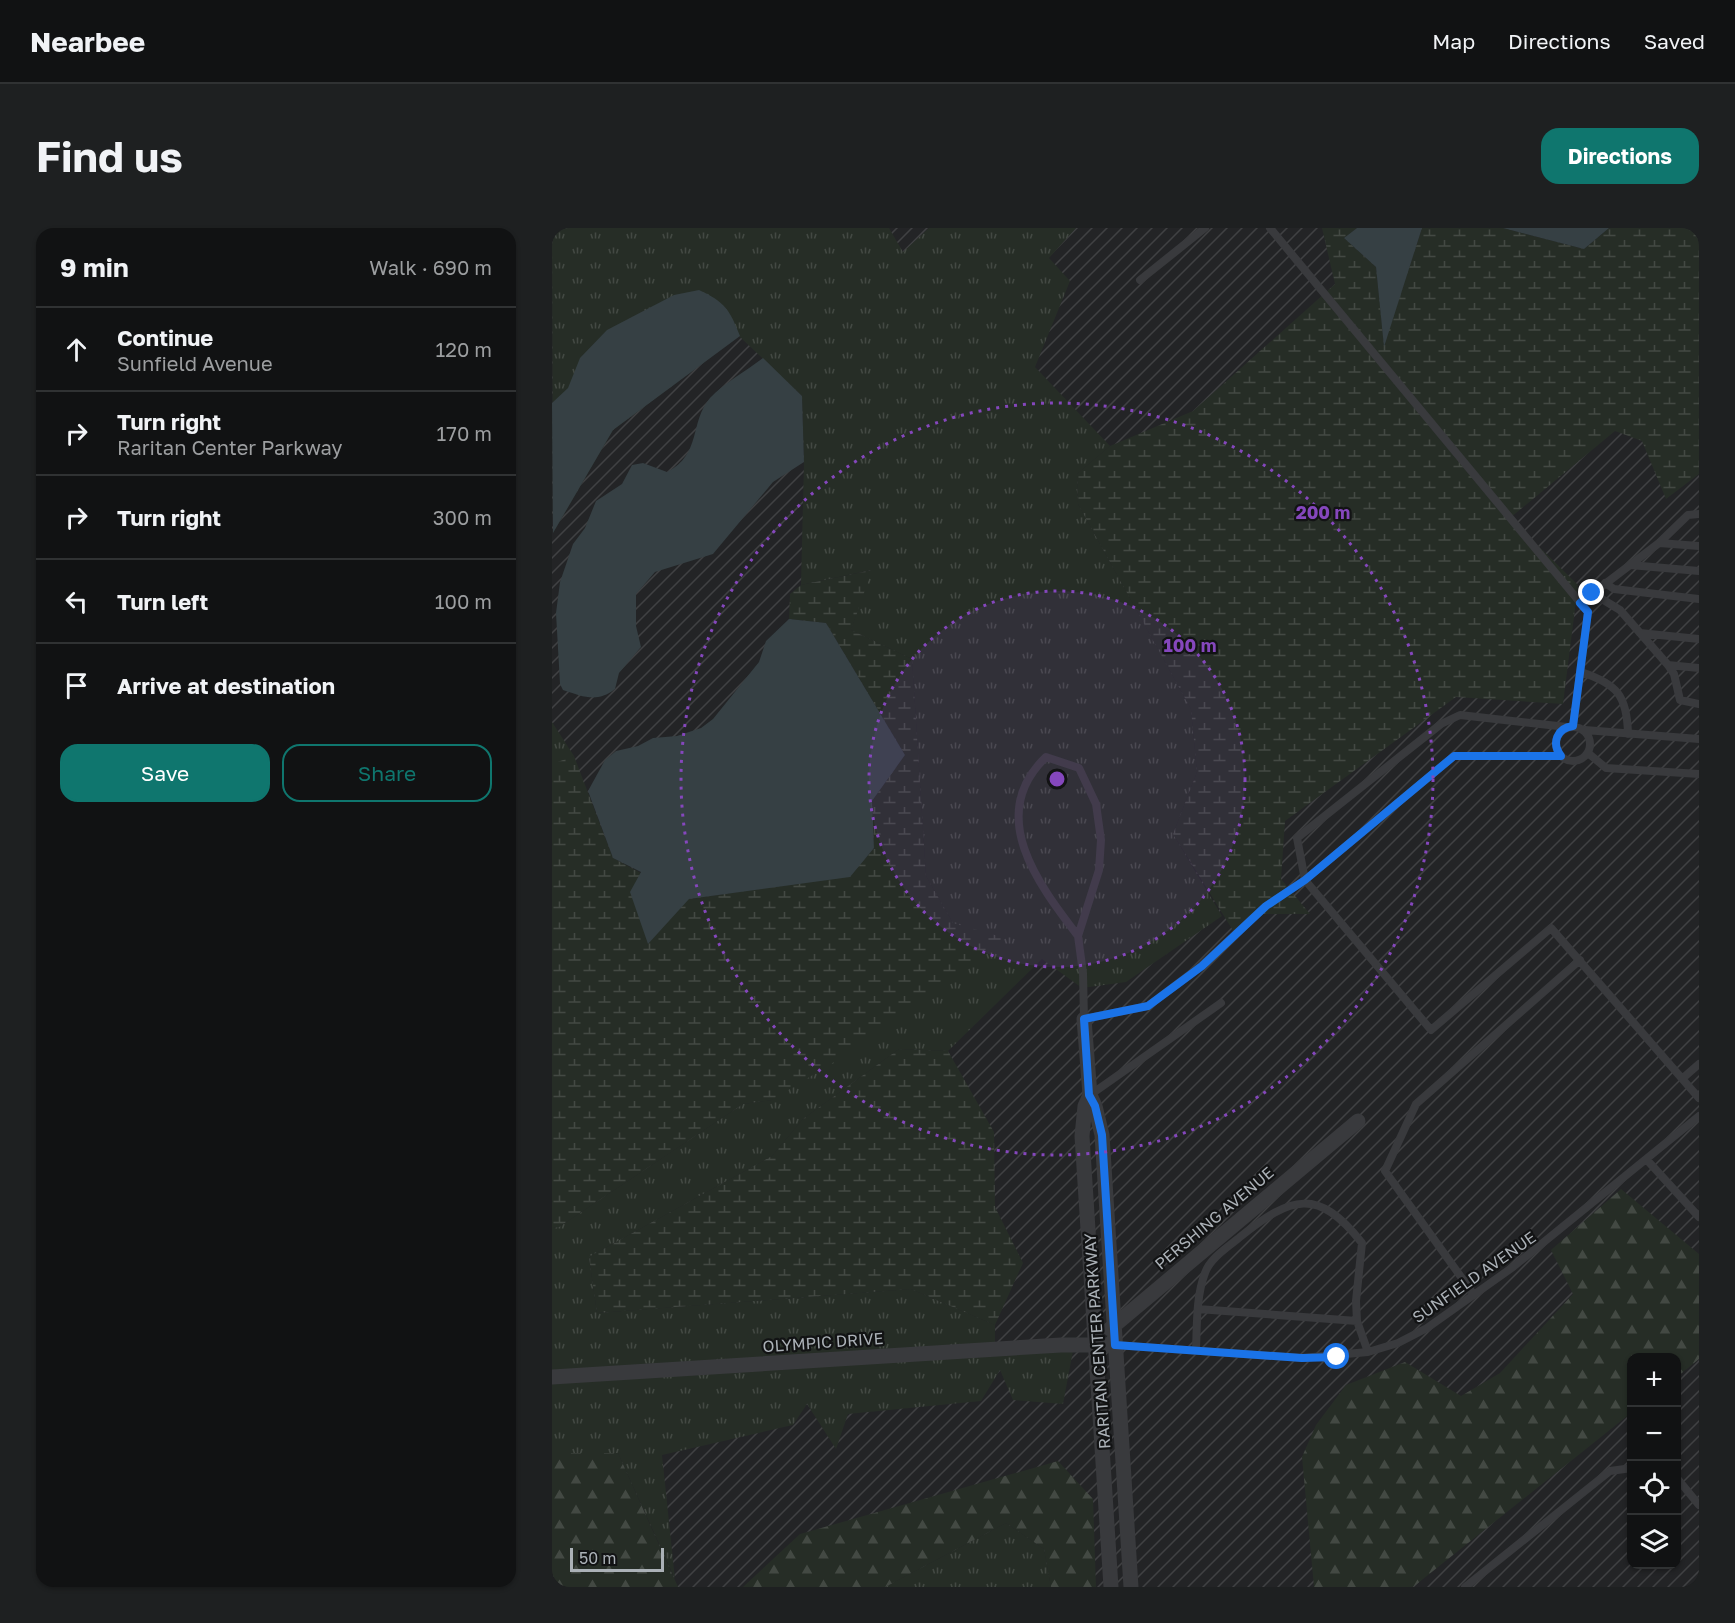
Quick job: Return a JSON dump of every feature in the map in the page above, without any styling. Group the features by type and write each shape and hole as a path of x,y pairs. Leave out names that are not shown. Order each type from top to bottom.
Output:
{"street":[{"name":"RARITAN CENTER PARKWAY","path":"1084,1019 1089,1095 1083,1116 1082,1136 1111,1587"},
{"name":"RARITAN CENTER PARKWAY","path":"1089,1095 1095,1106 1102,1135 1131,1587"},
{"name":"PERSHING AVENUE","path":"1095,1344 1114,1325 1358,1121"},
{"name":"OLYMPIC DRIVE","path":"552,1377 1095,1344 1115,1345"}],"lane":[{"path":"1140,280 1205,228"},
{"path":"1270,228 1588,612 1581,672 1570,726 1556,739 1557,750 1561,756"},
{"path":"1580,603 1659,543 1688,515 1699,514"},
{"path":"1659,543 1699,546"},
{"path":"1630,565 1699,571"},
{"path":"1605,583 1622,590 1699,599"},
{"path":"1592,593 1620,610 1668,665 1674,674 1680,700 1699,704"},
{"path":"1640,633 1699,639"},
{"path":"1668,665 1699,668"},
{"path":"1581,672 1611,685 1624,699 1628,734"},
{"path":"1699,739 1584,730 1570,726 1460,715 1441,724 1297,838 1305,880 1431,1030 1551,927 1699,1098"},
{"path":"1584,730 1590,741 1588,753"},
{"path":"1078,936 1030,868 1020,835 1020,795 1031,771 1046,758 1079,768 1096,804 1101,840 1099,870 1078,936 1083,973 1084,1019 1148,1006 1202,966 1266,906 1305,880 1454,756 1561,756 1574,761 1588,753"},
{"path":"1588,753 1606,768 1699,774"},
{"path":"1474,1295 1385,1171 1416,1104 1580,960"},
{"path":"1089,1095 1221,1003"},
{"path":"1683,1078 1699,1064"},
{"name":"SUNFIELD AVENUE","path":"1115,1345 1302,1358 1368,1352 1398,1343 1427,1328 1542,1245 1699,1116"},
{"path":"1647,1160 1699,1217"},
{"path":"1196,1350 1198,1309 1205,1272 1215,1258 1269,1214 1295,1203 1318,1205 1347,1225 1362,1244 1356,1301 1357,1321 1368,1352"},
{"path":"1198,1309 1357,1321"},
{"path":"1466,1587 1610,1471 1627,1469"},
{"path":"1681,1482 1699,1505"}],"shaded area":[{"path":"552,228 1699,228 1699,1587 552,1587"},
{"path":"1357,228 1422,228 1384,347 1376,267 1344,238"},
{"path":"1503,228 1609,228 1584,249"},
{"path":"699,290 726,308 740,336 613,430 553,533 552,403 568,388 580,358 607,330 674,295"},
{"path":"763,358 802,396 804,462 773,482 713,554 655,572 636,594 636,626 641,647 619,673 615,689 596,697 563,690 560,684 556,613 560,582 573,544 585,528 596,501 622,484 632,465 643,463 667,472 678,465 686,456 699,418 710,398 728,382"},
{"path":"789,619 826,623 905,755 872,801 874,848 850,877 689,899 648,944 630,892 641,872 613,858 588,791 605,760 616,751 638,746 653,738 677,736 701,728 713,719 759,662 766,641"}],"green space":[{"path":"557,228 889,228 903,252 929,228 1076,228 1049,258 1070,281 1035,367 1110,446 1077,474 1078,504 1191,709 1197,772 1173,834 1222,916 1126,982 1082,988 1042,959 948,1051 899,1049 803,1119 772,1156 589,1257 597,1313 911,1289 995,1325 995,1343 1075,1340 1063,1404 1013,1400 1000,1370 981,1401 848,1414 836,1449 807,1404 793,1425 662,1455 675,1579 618,1453 552,1453 552,1228 559,1227 743,1104 772,1100 953,923 926,876 912,659 851,630 871,570 801,585 804,462 802,396 739,336 613,430 553,533 552,233"},
{"path":"1322,228 1357,228 1344,238 1376,267 1384,345 1422,228 1503,228 1584,249 1609,228 1699,228 1699,474 1666,499 1642,441 1615,431 1510,518 1578,585 1563,704 1456,697 1285,821 1281,879 1310,914 1254,914 1237,937 1173,834 1197,772 1191,709 1078,504 1077,474 1110,446 1193,411 1335,284"},
{"path":"872,570 851,630 912,659 926,876 953,923 1005,938 865,1043 772,1100 743,1104 559,1227 552,1228 552,764 574,756 613,858 689,899 850,876 874,848 872,801 905,755 826,623 789,619 790,594 801,585"},
{"path":"552,722 574,756 555,765 552,764"},
{"path":"899,1049 948,1051 994,1132 995,1207 1023,1263 995,1325 911,1289 597,1313 589,1257 772,1156 803,1119"},
{"path":"1621,1189 1699,1254 1699,1359 1681,1374 1681,1353 1627,1353 1627,1416 1413,1587 1314,1587 1302,1457 1316,1425 1346,1385 1405,1362 1461,1396 1500,1373 1573,1294 1551,1250"},
{"path":"552,1453 618,1453 678,1587 552,1587"},
{"path":"1058,1461 1093,1499 1096,1587 1051,1587 1044,1549 1006,1523 885,1587 743,1587 800,1534"},
{"path":"1006,1523 1044,1549 1051,1587 885,1587"}],"route":[{"path":"1337,1357 1302,1358 1115,1345 1102,1135 1095,1106 1089,1095 1084,1019 1148,1006 1202,966 1266,906 1305,880 1454,756 1561,756 1555,745 1556,739 1562,730 1573,726 1578,700 1588,612 1580,603 1592,593"}]}
